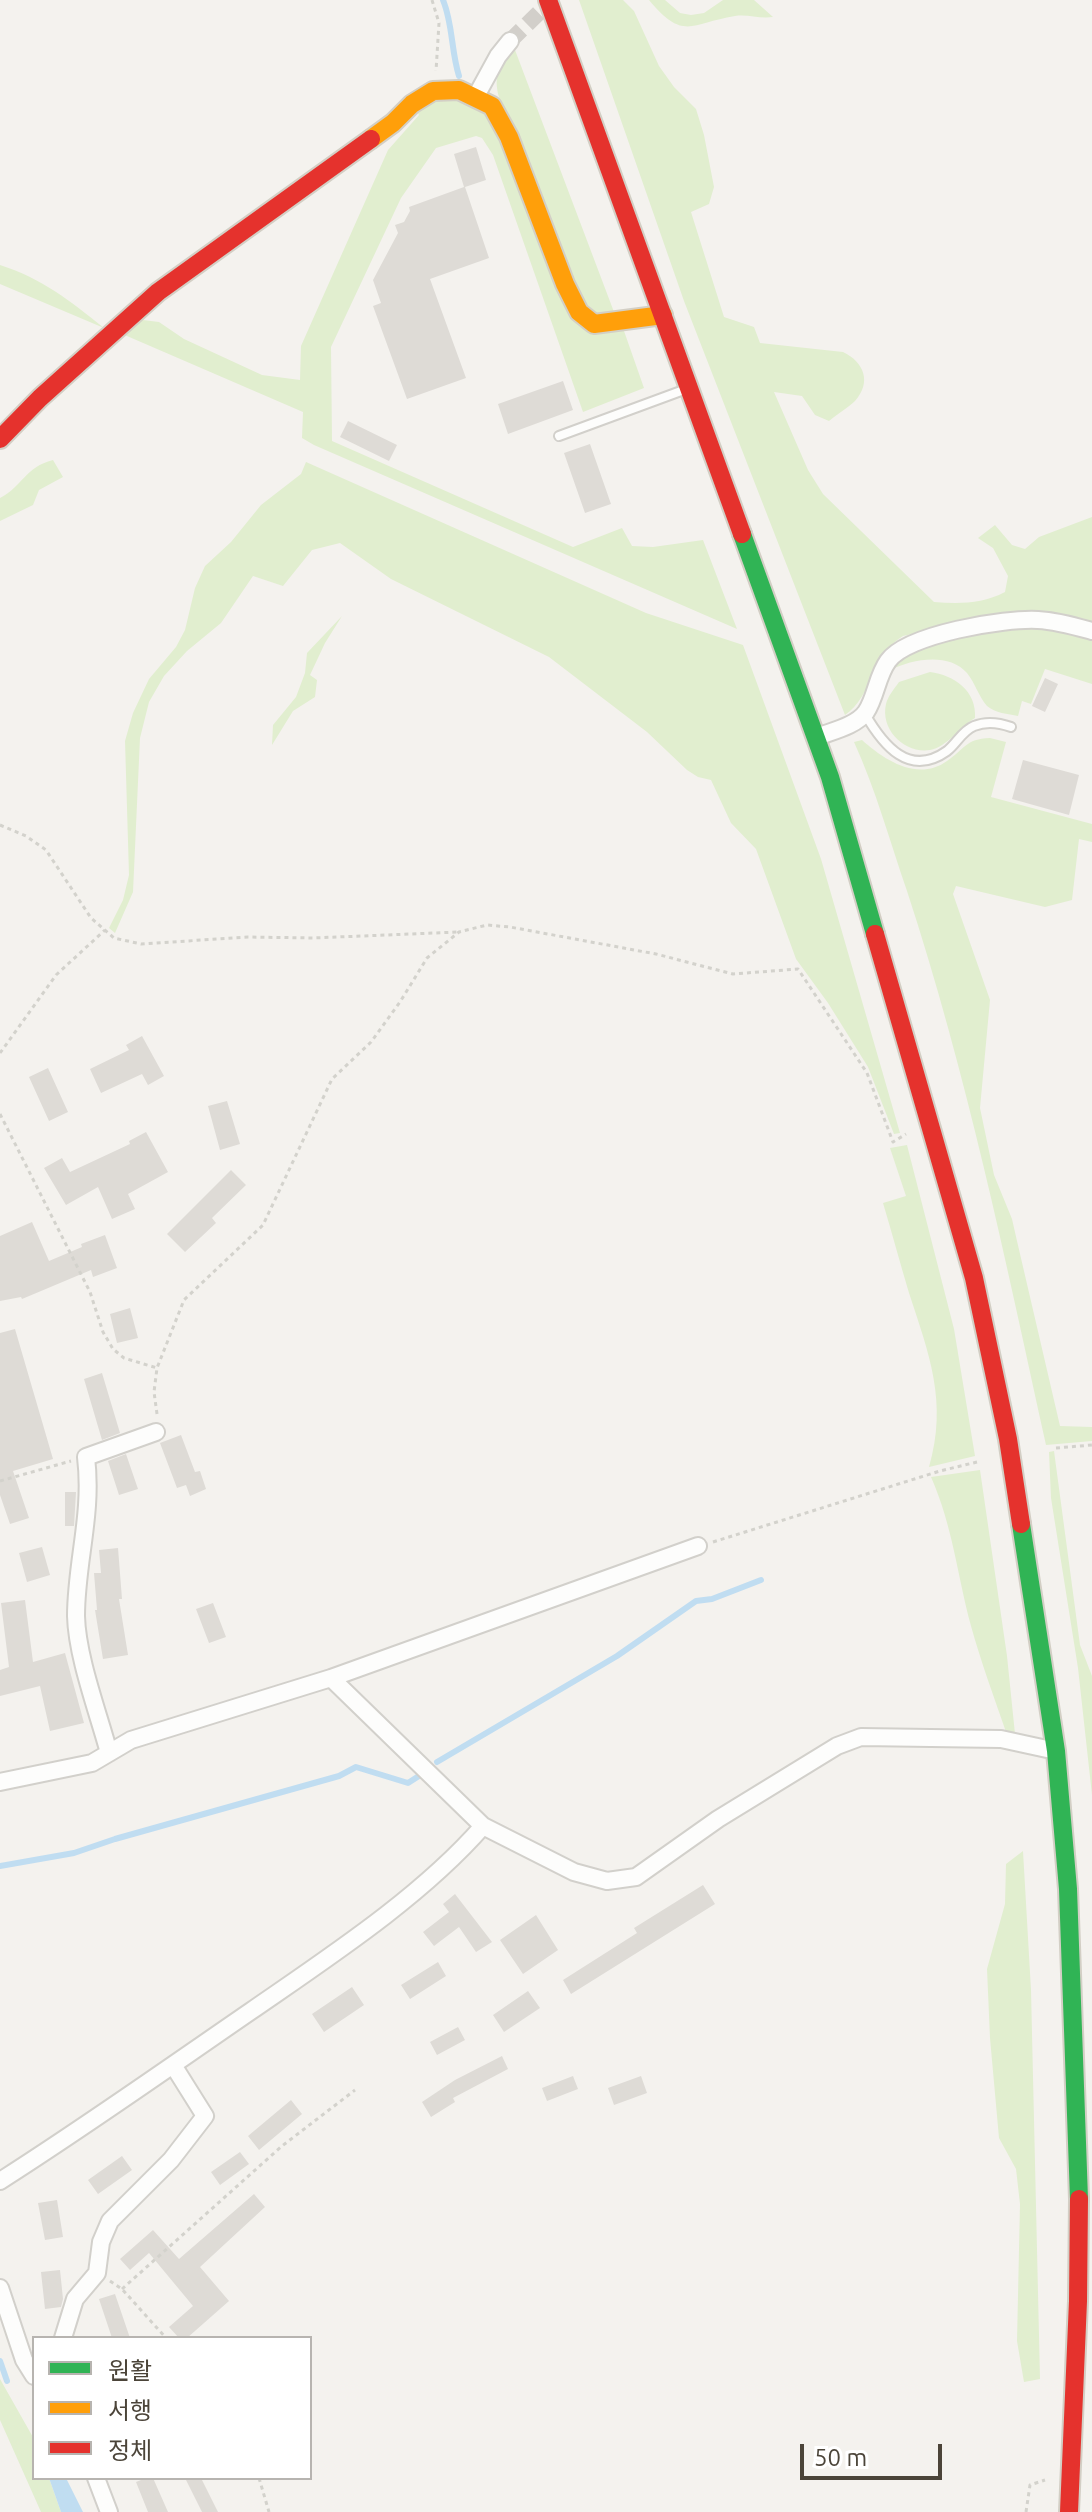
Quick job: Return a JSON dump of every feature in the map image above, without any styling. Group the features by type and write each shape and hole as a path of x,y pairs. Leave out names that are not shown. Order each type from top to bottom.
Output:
{"main road":[{"path":"548,0 817,737 974,1278 1008,1439 1056,1751 1068,1889 1079,2161 1078,2301 1069,2512"},
{"path":"0,439 40,398 158,292 433,91 459,90 492,106 509,137 565,284 579,312 594,324 663,315"}],"street":[{"path":"475,98 510,41"},
{"path":"817,737 851,724 865,713 888,660 911,643 1002,622 1037,620 1066,623 1092,631"},
{"path":"109,1753 79,1643 76,1616 88,1508 86,1457 156,1432"},
{"path":"0,1782 92,1763 131,1740 331,1678 698,1546"},
{"path":"331,1678 483,1826 574,1872 607,1881 636,1877 718,1819 837,1746 861,1737 1001,1739 1056,1751"},
{"path":"0,2181 69,2137 344,1947 458,1855 483,1826"},
{"path":"64,2336 75,2299 97,2273 101,2242 110,2221 171,2160 205,2116 173,2065"},
{"path":"0,2288 24,2360 32,2373"},
{"path":"97,2480 109,2512"}],"lane":[{"path":"559,436 690,389"},
{"path":"865,713 885,744 896,754 912,760 928,761 948,750 960,736 975,726 998,723 1011,727"}],"path":[{"path":"432,0 439,23 433,91"},
{"path":"0,825 26,836 46,850 91,918 114,938 141,944 248,937 313,938 459,932 487,925 656,954 733,974 798,969 867,1073 893,1142 930,1121"},
{"path":"0,1053 56,975 105,930"},
{"path":"156,1432 154,1392 157,1368 184,1300 263,1225 332,1079 371,1042 427,958 459,932"},
{"path":"0,1114 90,1292 108,1341 124,1358 157,1368"},
{"path":"1056,1448 1092,1445"},
{"path":"0,1481 86,1457"},
{"path":"698,1546 977,1462"},
{"path":"122,2289 282,2146 355,2090"},
{"path":"97,2273 122,2289 164,2336"},
{"path":"1026,2512 1030,2485 1071,2471"},
{"path":"260,2480 269,2512"}],"green space":[{"path":"579,0 623,0 634,11 659,66 696,109 714,187 709,204 691,212 724,317 754,327 760,343 843,352 861,367 864,380 860,394 829,421 815,415 802,396 774,392 808,470 823,494 934,602 970,602 1005,592 1008,576 993,548 978,538 995,525 1012,545 1025,549 1039,537 1092,517 1092,625 999,615 903,636 885,654 862,697 845,715 684,301"},
{"path":"649,0 665,0 680,13 691,15 704,13 723,0 754,0 773,17 740,16 698,25 680,25 661,13"},
{"path":"515,50 614,312 599,315 583,301 500,100 498,72 504,60"},
{"path":"450,96 483,113 495,125 562,294 624,331 644,388 583,412 493,155 482,138 476,136 436,148 401,198 331,347 332,441 573,547 622,528 632,546 653,547 703,540 737,629 314,445 302,438 303,412 120,333 135,319 159,322 184,339 262,375 300,380 301,346 388,150 419,115 415,108"},
{"path":"0,265 43,284 104,328 0,284"},
{"path":"53,460 63,477 39,490 33,505 0,521 0,498 36,467"},
{"path":"306,462 646,613 743,645 821,859 900,1133 894,1134 868,1067 796,959 756,849 731,823 711,780 687,770 647,732 549,657 391,579 340,543 312,550 283,586 253,576 221,623 187,651 164,676 149,702 140,738 133,892 115,933 109,928 123,900 129,875 125,741 133,713 149,679 176,647 185,630 195,588 205,566 231,542 261,505 301,474"},
{"path":"342,616 310,675 317,680 315,697 293,711 272,745 273,725 296,697 305,673 307,653"},
{"path":"1042,624 1092,635 1092,684 1045,669 1031,704 1022,701 1018,716 987,706 967,673 950,662 919,661 890,670 909,649 988,630"},
{"path":"930,672 955,681 968,692 975,708 975,718 942,745 921,750 896,738 887,723 886,704 899,682"},
{"path":"990,738 1006,742 991,797 1092,824 1092,842 1079,839 1072,900 1045,907 956,886 953,894 990,1000 980,1108 994,1175 1012,1219 1060,1426 1092,1427 1092,1441 1046,1445 984,1166 948,1028 882,816 854,742 862,740 880,755 902,766 925,769 947,761 970,743"},
{"path":"907,1145 954,1329 975,1456 929,1467 937,1421 934,1378 883,1203 906,1196 890,1148"},
{"path":"1054,1451 1080,1645 1092,1676 1092,1795 1078,1668 1051,1498 1049,1452"},
{"path":"980,1470 1015,1734 1006,1732 983,1666 945,1514 931,1477"},
{"path":"1023,1851 1031,1990 1040,2379 1024,2382 1017,2341 1020,2204 1016,2169 999,2138 987,1969 1005,1904 1006,1864"},
{"path":"0,2379 32,2435 32,2480 50,2480 61,2512 41,2512 0,2420"}],"water":[{"path":"50,2480 67,2480 83,2512 61,2512"}],"building":[{"path":"476,147 486,180 465,187 489,258 430,279 466,378 407,399 373,306 381,303 373,280 398,233 395,225 404,222 409,207 464,187 454,154"},
{"path":"563,381 573,410 508,434 498,404"},
{"path":"348,421 397,445 389,461 340,437"},
{"path":"590,444 611,504 585,513 564,453"},
{"path":"1045,678 1058,684 1045,712 1032,706"},
{"path":"1023,760 1079,775 1069,815 1012,799"},
{"path":"142,1036 164,1076 148,1085 142,1074 101,1093 90,1069 129,1050 126,1045"},
{"path":"48,1068 68,1112 49,1121 29,1077"},
{"path":"227,1101 240,1144 220,1150 208,1106"},
{"path":"146,1132 168,1172 128,1194 135,1209 112,1219 98,1187 66,1205 44,1168 62,1158 70,1172 130,1144 129,1141"},
{"path":"231,1170 246,1185 212,1218 216,1223 185,1252 167,1234"},
{"path":"32,1222 49,1261 105,1235 117,1268 93,1277 91,1270 22,1299 0,1301 0,1236"},
{"path":"130,1308 138,1338 117,1343 110,1314"},
{"path":"15,1329 53,1459 13,1471 29,1518 10,1524 0,1495 0,1333"},
{"path":"102,1373 120,1433 102,1440 84,1379"},
{"path":"181,1435 195,1472 200,1471 206,1489 190,1496 186,1485 177,1488 160,1443"},
{"path":"126,1454 138,1489 119,1495 108,1461"},
{"path":"65,1492 76,1492 74,1526 65,1526"},
{"path":"42,1547 50,1575 27,1582 19,1553"},
{"path":"118,1548 122,1599 119,1599 128,1655 103,1659 95,1610 94,1573 101,1573 99,1550"},
{"path":"25,1600 33,1662 65,1653 84,1723 50,1731 40,1686 0,1696 0,1670 9,1667 1,1603"},
{"path":"213,1603 226,1637 209,1643 196,1609"},
{"path":"703,1885 715,1904 571,1994 563,1980 637,1933 634,1928"},
{"path":"455,1894 492,1942 476,1952 459,1927 434,1946 423,1932 449,1912 443,1904"},
{"path":"536,1915 558,1950 523,1974 500,1940"},
{"path":"438,1962 446,1976 410,1999 401,1985"},
{"path":"352,1987 364,2005 324,2032 312,2014"},
{"path":"528,1991 540,2008 504,2032 493,2015"},
{"path":"458,2027 465,2040 437,2055 430,2042"},
{"path":"502,2056 508,2069 453,2098 455,2102 431,2117 422,2102 455,2080"},
{"path":"573,2076 578,2089 547,2101 542,2088"},
{"path":"641,2076 647,2093 614,2105 608,2088"},
{"path":"291,2100 302,2114 259,2150 248,2136"},
{"path":"240,2152 249,2164 220,2185 211,2172"},
{"path":"122,2156 132,2170 98,2194 88,2180"},
{"path":"254,2194 265,2207 200,2267 229,2301 189,2336 177,2336 169,2327 193,2306 149,2253 130,2270 120,2259 153,2230 179,2259"},
{"path":"57,2200 63,2237 45,2240 38,2203"},
{"path":"60,2270 61,2307 45,2309 41,2272"},
{"path":"115,2294 129,2336 111,2336 99,2299"},
{"path":"154,2480 168,2512 148,2512 136,2482"},
{"path":"186,2480 202,2480 218,2512 202,2512"}],"waterway":[{"path":"443,0 459,76"},
{"path":"437,1762 617,1656 696,1601 712,1599 761,1580"},
{"path":"0,1866 74,1853 339,1776 356,1767 408,1783 422,1774"},
{"path":"0,2361 7,2381"}],"tunnel":[{"path":"510,41 551,1"}],"traffic: fast":[{"path":"742,534 830,777 875,934"},
{"path":"1021,1524 1056,1751 1068,1889 1079,2199"}],"traffic: slow":[{"path":"371,139 412,104 433,91 459,90 492,106 509,137 565,284 579,312 594,324 663,315"}],"traffic: jam":[{"path":"548,0 742,534"},
{"path":"0,439 40,398 158,292 371,139"},
{"path":"875,934 974,1278 1008,1439 1021,1524"},
{"path":"1069,2512 1079,2199"}]}
